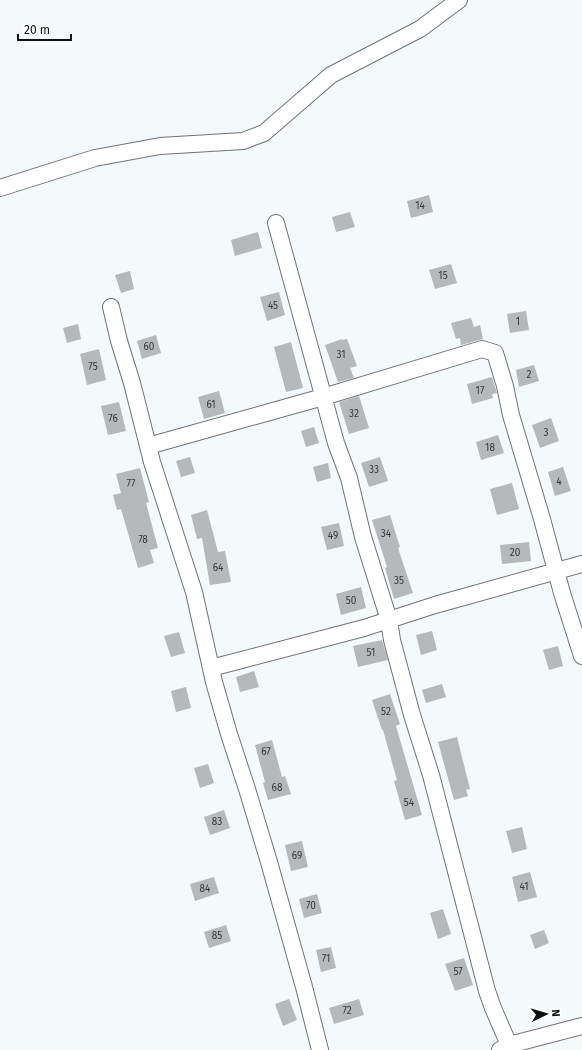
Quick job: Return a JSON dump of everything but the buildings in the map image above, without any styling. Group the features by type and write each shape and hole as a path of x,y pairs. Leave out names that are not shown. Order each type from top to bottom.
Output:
{"street":[{"path":"0,188 95,158 160,146 243,141 264,133 330,75 420,29 459,0"},
{"path":"276,223 336,444 348,478 363,537 389,620 392,640 399,667 434,790 487,991 504,1047 582,1026"},
{"path":"111,307 152,462 194,592 211,668 229,734 247,788 271,870 320,1050"},
{"path":"148,446 323,397 482,349 495,353 505,386 511,416 557,571 562,593 582,656"},
{"path":"211,668 389,620 582,564"}]}
